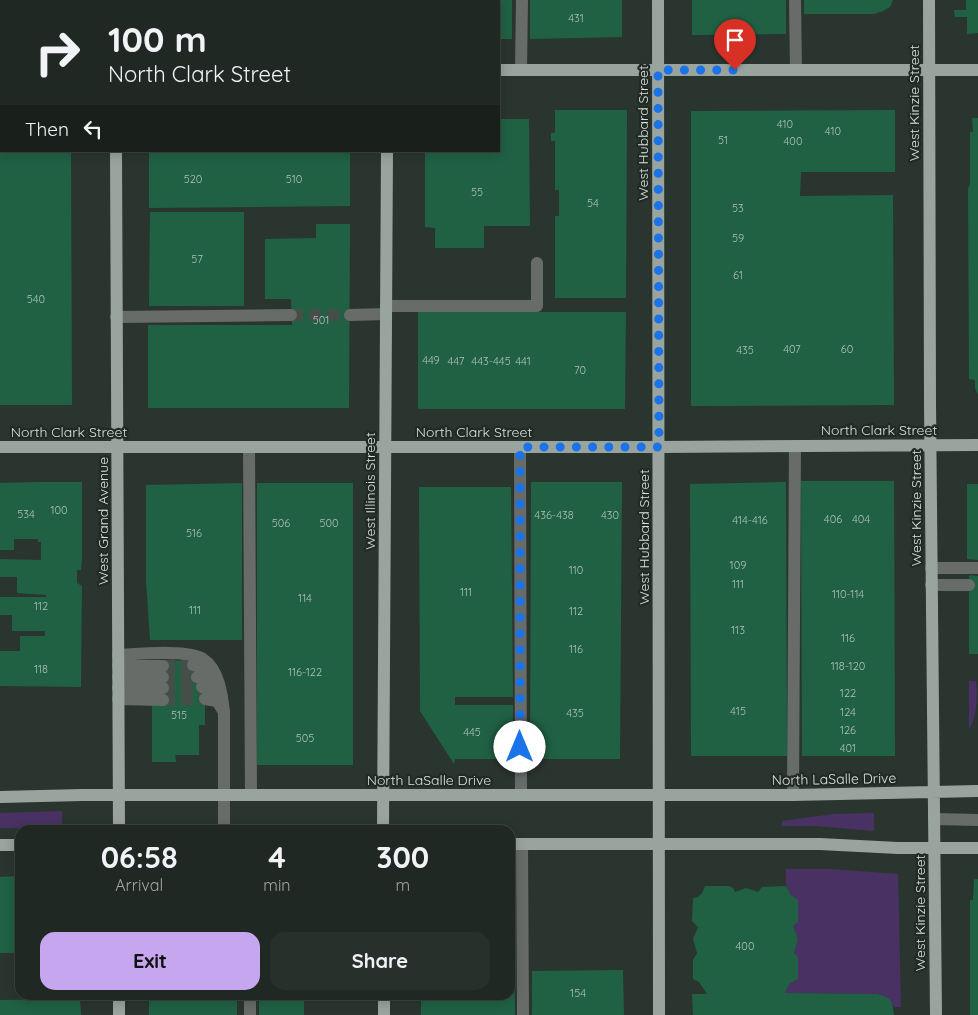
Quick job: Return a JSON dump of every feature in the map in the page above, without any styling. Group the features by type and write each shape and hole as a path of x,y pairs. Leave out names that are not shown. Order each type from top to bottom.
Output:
{"main road":[{"name":"West Hubbard Street","path":"658,0 659,1015"},
{"name":"West Kinzie Street","path":"930,0 931,585 936,1015"},
{"path":"500,70 978,70"},
{"name":"West Grand Avenue","path":"116,152 119,825"},
{"name":"West Illinois Street","path":"384,825 387,152"},
{"name":"North Clark Street","path":"0,447 978,446"},
{"name":"North LaSalle Drive","path":"0,797 793,795 978,791"},
{"path":"516,844 810,844 978,848"},
{"path":"0,845 15,845"},
{"path":"119,1000 120,1015"},
{"path":"384,1000 384,1015"}],"lane":[{"path":"521,70 522,0"},
{"path":"795,0 796,70"},
{"path":"350,314 386,310 537,306 537,263"},
{"path":"116,317 291,315"},
{"path":"793,795 795,446"},
{"path":"249,447 250,795"},
{"path":"520,447 521,795"},
{"path":"931,568 978,568"},
{"path":"931,585 969,585"},
{"path":"118,677 179,654 196,655 208,663 218,682 224,712 224,825"},
{"path":"199,682 212,670"},
{"path":"118,677 163,682 118,677"},
{"path":"199,682 205,677 218,682"},
{"path":"199,682 222,696"},
{"path":"199,682 221,705 224,712"},
{"path":"934,819 978,820"},
{"path":"516,844 523,1015"},
{"path":"250,1000 250,1015"}],"shaded area":[{"path":"969,681 976,681 977,693 975,713 969,729"},
{"path":"62,811 62,825 15,825 15,828 0,828 0,813"},
{"path":"874,813 874,831 816,826 782,826 782,821 833,814"},
{"path":"786,869 830,869 898,874 901,1007 894,1007 889,998 878,994 785,993 789,984 798,979 798,957 794,953 798,939 793,926 798,922 798,900 788,890"}],"building":[{"path":"500,0 512,0 512,39 500,39"},
{"path":"530,0 622,0 622,37 530,39"},
{"path":"692,0 786,0 786,34 692,35"},
{"path":"804,0 893,0 890,7 874,14 804,14"},
{"path":"966,0 978,0 978,33 967,34 967,17 955,17 954,10 966,10"},
{"path":"555,110 627,110 626,298 555,298 555,216 559,216 559,190 555,190 555,141 551,141 551,133 555,133"},
{"path":"895,110 895,172 801,172 800,196 893,195 894,405 691,406 691,111"},
{"path":"972,118 978,118 978,395 975,388 975,380 969,379 968,188 970,185 970,132 973,132"},
{"path":"500,119 529,119 530,226 484,226 484,248 435,248 435,228 425,227 425,152 500,152"},
{"path":"0,152 71,152 72,405 0,405"},
{"path":"149,152 350,152 350,206 149,208"},
{"path":"150,212 244,212 244,306 149,306"},
{"path":"316,224 350,224 349,408 148,408 148,325 292,325 291,299 265,299 265,239 316,238"},
{"path":"418,312 626,312 625,409 418,409"},
{"path":"801,481 894,481 895,756 802,756"},
{"path":"82,482 82,560 81,570 77,570 77,583 82,586 81,687 0,686 0,651 20,651 20,636 45,636 45,631 12,631 12,615 0,615 0,597 46,597 46,595 17,593 17,577 0,577 0,559 41,560 41,542 38,542 38,539 14,539 14,550 0,550 0,483"},
{"path":"531,482 622,482 620,759 530,759"},
{"path":"786,482 787,756 691,756 690,484"},
{"path":"242,483 242,640 150,640 146,581 146,485"},
{"path":"257,483 353,483 353,765 257,765"},
{"path":"967,484 978,484 978,560 967,559"},
{"path":"419,487 511,487 513,697 455,697 455,705 513,705 513,759 455,759 454,764 420,711"},
{"path":"969,575 978,576 978,654 969,654"},
{"path":"163,660 191,661 205,695 205,725 199,725 199,755 175,755 176,762 152,762 152,705"},
{"path":"15,876 15,953 0,953 0,877"},
{"path":"974,879 978,879 978,1015 970,1015 970,900 973,900"},
{"path":"705,886 729,886 735,892 746,888 758,892 762,887 786,886 791,895 798,900 798,922 793,926 798,939 794,953 798,957 798,979 789,984 785,993 878,994 889,998 894,1015 693,1015 692,994 707,994 699,982 693,979 693,960 697,953 693,939 698,927 692,921 693,898 698,897 702,893"},
{"path":"623,970 624,1015 532,1015 532,971"},
{"path":"0,1000 80,1000 81,1015 0,1015"},
{"path":"149,1000 237,1000 237,1015 149,1015"},
{"path":"259,1000 304,1000 304,1015 259,1015"},
{"path":"421,1000 515,1000 515,1015 421,1015"}],"tunnel":[{"path":"291,315 350,315"},
{"path":"163,666 193,665"},
{"path":"163,677 197,677"},
{"path":"163,688 202,687"},
{"path":"163,700 205,699"}],"route":[{"path":"520,747 520,447 659,447 658,70 735,70"}]}
